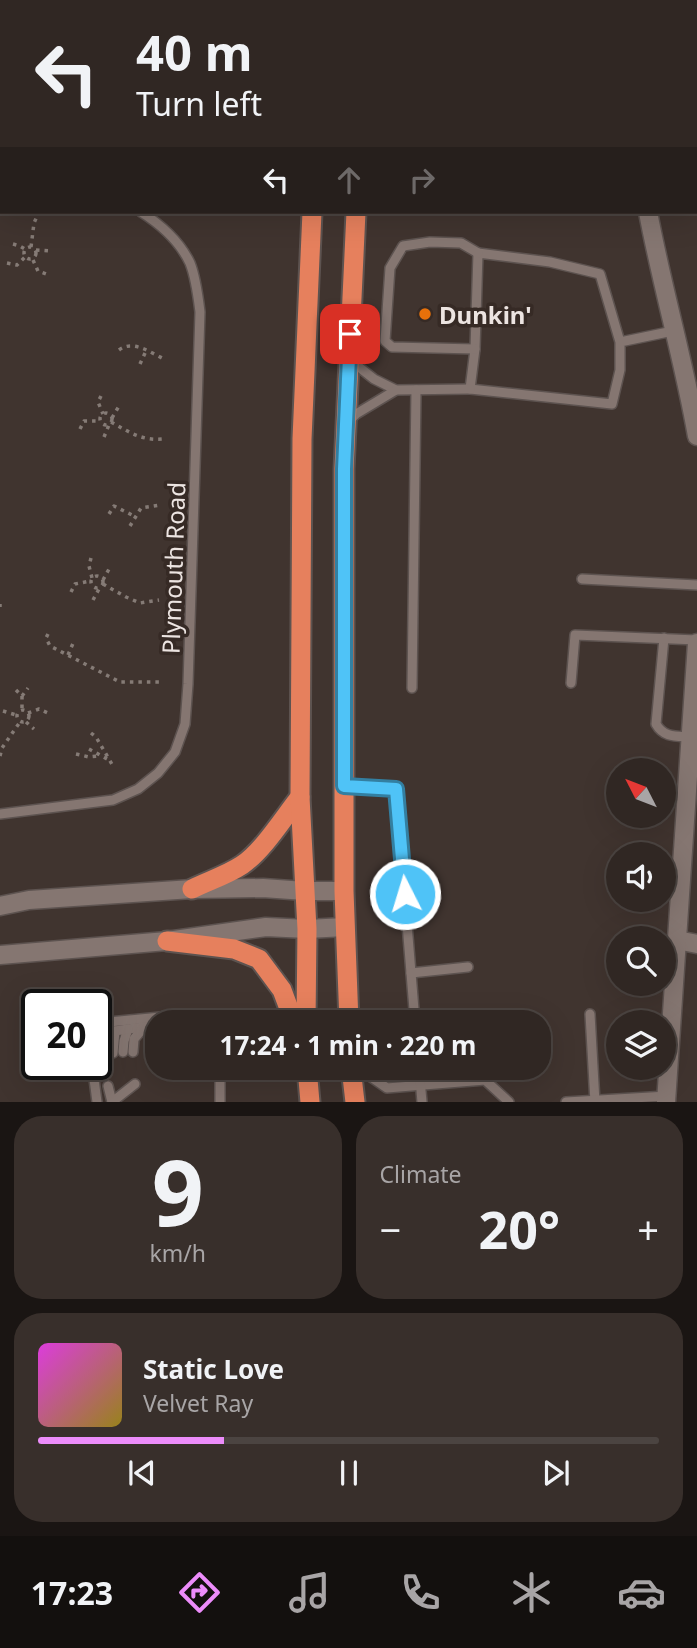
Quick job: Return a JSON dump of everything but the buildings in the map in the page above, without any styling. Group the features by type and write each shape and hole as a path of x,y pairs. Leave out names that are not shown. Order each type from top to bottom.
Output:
{"highway":[{"path":"306,1010 307,929 300,797 302,439 312,214"},
{"path":"348,1010 344,891 344,469 356,214"},
{"path":"191,888 251,858 300,797"},
{"path":"167,941 234,949 259,959 282,990 290,1010"},
{"path":"308,1080 310,1102"},
{"path":"352,1080 355,1102"}],"street":[{"path":"648,214 673,331 690,392 697,436"},
{"path":"666,1099 697,642"},
{"path":"0,906 29,900 191,888 344,891"},
{"path":"0,955 167,941 266,927 307,929 345,926"},
{"path":"677,940 697,944"}],"lane":[{"name":"Plymouth Road","path":"0,814 113,800 138,789 158,774 175,752 185,724 200,312 190,263 157,222 144,214"},
{"path":"349,359 374,379 396,390 470,389 612,404 620,370 620,342 600,274 550,262 478,253 461,243 430,242 403,246 390,268 385,341 393,347 475,349"},
{"path":"470,389 475,349 478,253"},
{"path":"620,342 673,331"},
{"path":"346,425 356,414 396,390"},
{"path":"412,688 416,390"},
{"path":"582,579 697,585"},
{"path":"570,683 575,635 697,642"},
{"path":"664,639 656,724 660,732 668,736 691,737"},
{"path":"344,786 396,789 414,1010"},
{"path":"411,973 468,967"},
{"path":"590,1014 594,1101"},
{"path":"112,1022 145,1019"},
{"path":"119,1053 115,1031 144,1027"},
{"path":"119,1053 144,1027"},
{"path":"119,1053 128,1029"},
{"path":"94,1080 97,1102"},
{"path":"220,1080 220,1102"},
{"path":"375,1080 387,1088 485,1080 509,1102"},
{"path":"420,1080 422,1102"},
{"path":"112,1102 135,1084"},
{"path":"112,1102 115,1086 112,1102"},
{"path":"566,1102 666,1099"}],"path":[{"path":"31,247 38,214"},
{"path":"13,244 25,249 31,247 50,251"},
{"path":"7,263 17,265 25,257 25,249"},
{"path":"33,260 36,250"},
{"path":"25,257 33,260"},
{"path":"33,260 38,271 46,274"},
{"path":"119,350 125,345 134,345 166,360"},
{"path":"140,364 146,351"},
{"path":"100,421 103,414 98,402 101,396"},
{"path":"104,437 119,405"},
{"path":"103,414 108,413 111,421 129,432 151,440 163,439"},
{"path":"80,429 84,421 100,421 103,425 111,421"},
{"path":"130,526 141,509 160,505"},
{"path":"109,514 114,506 136,517"},
{"path":"91,558 89,566 92,587 99,589"},
{"path":"93,600 109,569"},
{"path":"71,592 75,584 98,576 126,597 140,603 159,600"},
{"path":"48,634 46,638 50,646 120,682 159,682"},
{"path":"68,655 74,642"},
{"path":"22,710 22,696 28,688"},
{"path":"16,690 22,696"},
{"path":"22,710 28,713 39,709 48,713"},
{"path":"16,715 22,710"},
{"path":"3,711 16,715 20,722"},
{"path":"26,722 28,713"},
{"path":"20,722 26,722 34,729"},
{"path":"0,756 1,749 20,722"},
{"path":"89,749 112,764 91,733"},
{"path":"76,754 89,757 100,755"}],"place":[{"name":"Dunkin'","path":"425,314"}],"route":[{"path":"350,334 344,469 344,786 396,789 405,894"}]}
